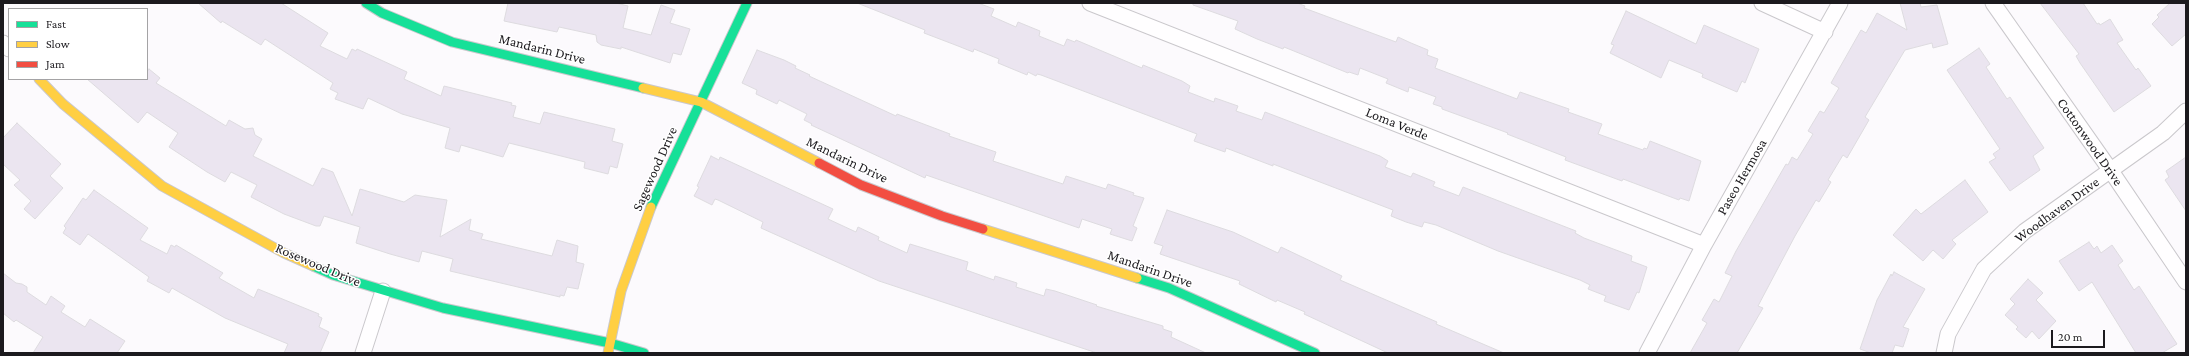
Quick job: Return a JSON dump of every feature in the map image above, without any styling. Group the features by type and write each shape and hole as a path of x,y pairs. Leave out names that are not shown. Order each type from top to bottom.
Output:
{"street":[{"name":"Mandarin Drive","path":"366,3 382,13 452,42 701,102 862,185 942,216 1169,288 1315,353"},
{"name":"Sagewood Drive","path":"608,353 621,291 655,196 747,3"},
{"name":"Loma Verde","path":"1090,3 1704,245"},
{"path":"1762,3 1825,32"},
{"name":"Paseo Hermosa","path":"1647,353 1704,245 1840,3"},
{"name":"Cottonwood Drive","path":"1993,3 2111,171 2186,282"},
{"name":"Rosewood Drive","path":"40,80 63,104 162,186 284,252 333,275 443,308 610,343 644,353"},
{"name":"Woodhaven Drive","path":"1944,353 1948,334 1984,269 2025,231 2163,133 2186,111"},
{"path":"363,353 383,291"}],"building":[{"path":"198,3 281,3 328,33 320,46 347,59 352,49 356,51 357,49 407,72 404,79 441,96 444,86 512,103 511,105 516,106 513,117 540,124 544,112 615,129 612,141 623,144 617,168 610,166 608,174 584,168 585,162 509,143 503,157 461,145 459,152 445,148 450,128 402,114 368,98 363,109 335,99 338,93 330,89 333,83 265,39 261,45 222,21 221,23"},
{"path":"508,3 616,3 628,6 623,28 651,35 661,5 675,10 670,23 690,29 681,55 673,53 670,63 621,47 621,49 601,45 597,42 596,35 559,27 557,32 504,21"},
{"path":"857,3 978,3 994,9 991,16 1016,27 1018,22 1040,31 1039,36 1064,46 1067,39 1075,42 1076,40 1142,68 1143,65 1182,81 1190,86 1188,92 1214,102 1215,98 1238,106 1236,111 1262,120 1265,112 1380,156 1388,161 1385,167 1411,177 1413,173 1435,182 1433,186 1459,196 1463,187 1576,231 1575,233 1584,238 1632,256 1631,261 1647,267 1639,293 1637,292 1629,310 1604,301 1606,296 1588,289 1590,285 1580,280 1498,251 1436,225 1424,222 1422,227 1406,222 1391,216 1393,210 1273,164 1273,166 1226,148 1225,152 1194,141 1197,134 1041,75 1037,74 1036,76 1028,72 1027,75 998,63 999,59 974,49 973,52 924,33 925,30"},
{"path":"1193,3 1297,3 1305,6 1304,8 1396,42 1398,37 1428,50 1427,55 1438,59 1435,68 1517,99 1520,92 1569,109 1568,112 1602,124 1598,134 1643,150 1644,148 1647,149 1650,141 1701,161 1689,201 1680,198 1679,200 1623,179 1622,181 1565,160 1566,157 1507,134 1508,133 1442,109 1442,107 1433,104 1436,97 1409,87 1408,92 1386,83 1388,79 1360,68 1358,75 1348,73 1284,47 1283,49 1257,39 1235,29 1238,21 1193,5"},
{"path":"1900,3 1920,3 1921,7 1937,5 1948,44 1933,48 1932,43 1905,50 1865,117 1869,120 1847,158 1843,155 1828,180 1831,182 1819,202 1816,200 1795,236 1758,306 1763,308 1737,353 1690,353 1707,323 1702,320 1714,299 1719,302 1732,276 1725,273 1736,251 1786,164 1788,165 1792,157 1797,160 1813,134 1808,131 1820,111 1824,113 1839,88 1831,83 1861,30 1866,33 1877,13 1907,30"},
{"path":"2040,3 2083,3 2097,24 2099,23 2100,25 2110,19 2123,40 2117,43 2136,70 2138,68 2151,86 2114,112 2080,63 2076,56 2079,54"},
{"path":"2170,3 2186,3 2186,34 2172,46 2152,24 2159,17 2157,15"},
{"path":"1626,11 1696,44 1704,25 1759,49 1745,83 1742,81 1737,92 1702,77 1703,74 1669,60 1661,78 1610,53 1614,45 1611,44"},
{"path":"1979,48 1990,64 1986,67 2007,99 2010,97 2044,148 2033,156 2040,170 2010,191 1989,162 1996,158 1993,154 2000,149 1947,70"},
{"path":"757,50 784,60 796,66 795,68 810,75 809,76 896,116 897,114 950,134 949,136 996,152 993,161 1063,184 1066,176 1106,189 1108,184 1144,198 1133,226 1137,228 1132,241 1110,234 1112,229 1082,219 1079,228 926,175 925,178 811,125 812,124 804,120 807,114 779,100 777,104 756,94 757,90 742,83"},
{"path":"149,69 160,78 156,83 226,126 229,120 245,129 253,128 255,135 262,139 253,156 313,186 322,168 333,172 352,216 360,189 404,202 415,195 447,200 440,237 471,219 469,230 483,234 481,239 552,256 557,240 578,246 576,262 584,264 578,289 567,287 564,296 560,295 560,297 450,271 453,259 422,251 419,262 356,243 360,227 324,216 320,226 316,226 284,214 251,197 257,185 231,172 225,182 169,147 178,133 147,112 138,123 88,80 148,80"},
{"path":"17,123 61,164 50,176 63,188 35,219 24,209 31,201 14,185 20,180 3,164 3,138"},
{"path":"711,156 719,160 720,157 833,209 828,219 856,232 858,227 879,237 878,240 907,253 910,244 968,262 966,270 994,280 995,276 1017,283 1016,287 1044,296 1046,289 1055,291 1097,305 1096,306 1163,326 1163,329 1172,332 1171,337 1206,353 1097,353 879,281 761,228 763,222 718,200 715,199 712,205 694,196"},
{"path":"2186,157 2186,211 2165,180 2169,177 2166,171"},
{"path":"1965,180 1988,212 1952,240 1956,244 1943,259 1933,250 1923,261 1893,235 1916,209 1921,214"},
{"path":"94,190 148,228 140,240 167,254 171,245 175,247 176,245 223,273 219,278 254,298 258,289 319,314 318,316 322,318 319,327 329,332 320,353 284,353 288,344 225,318 172,288 169,293 147,281 149,277 88,234 80,245 63,233 66,228 64,226 83,198 86,200"},
{"path":"1167,210 1233,232 1278,253 1281,247 1342,276 1340,280 1504,353 1388,353 1304,314 1305,312 1277,300 1276,302 1239,284 1240,281 1160,254 1163,246 1154,243"},
{"path":"2089,242 2094,249 2097,246 2101,253 2112,245 2123,261 2118,265 2134,290 2139,286 2177,344 2162,353 2136,353 2092,282 2079,291 2059,261"},
{"path":"1894,272 1925,289 1903,327 1909,329 1903,347 1895,345 1892,353 1871,353 1860,349 1877,300 1891,274 1892,276"},
{"path":"3,273 16,283 27,287 27,292 46,305 51,296 65,306 61,312 85,327 90,319 125,341 117,353 33,353 43,337 16,320 14,322 3,313"},
{"path":"2028,279 2043,293 2036,300 2056,321 2039,339 2032,331 2026,338 2016,329 2018,327 2005,315 2015,304 2010,299"}],"traffic: fast":[{"path":"366,3 382,13 452,42 643,88"},
{"path":"651,207 747,3"},
{"path":"313,266 333,275 443,308 610,343 644,353"},
{"path":"1137,278 1169,288 1315,353"}],"traffic: slow":[{"path":"40,80 63,104 162,186 284,253 313,266"},
{"path":"643,88 701,102 819,163"},
{"path":"608,353 621,291 651,207"},
{"path":"983,229 1137,278"}],"traffic: jam":[{"path":"819,163 861,185 942,216 983,229"}]}
